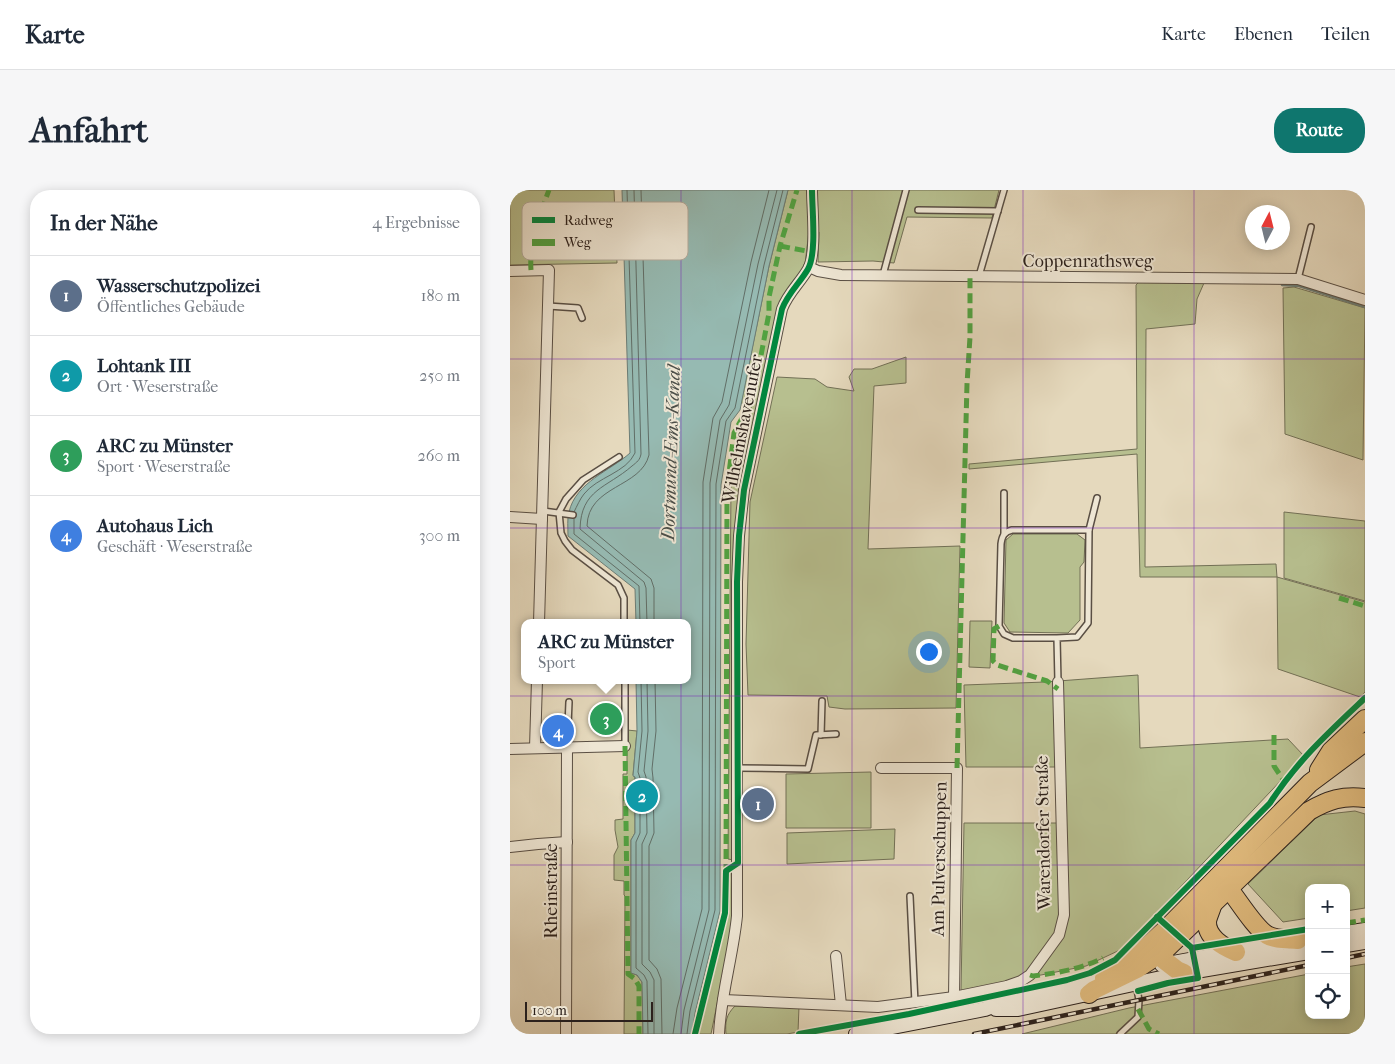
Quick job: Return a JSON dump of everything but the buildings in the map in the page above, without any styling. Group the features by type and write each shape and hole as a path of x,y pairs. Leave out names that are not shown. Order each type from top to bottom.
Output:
{"highway":[{"path":"1310,783 1331,751 1365,719"},
{"path":"1104,978 1140,953 1164,931 1310,783 1365,742"},
{"path":"1089,994 1094,990 1136,977 1166,957 1212,906 1309,811 1326,801 1353,796 1365,798"},
{"path":"1208,886 1230,888"},
{"path":"1230,888 1247,914 1267,935 1305,943"},
{"path":"1212,906 1207,922 1210,932 1220,944 1236,952"},
{"path":"1164,931 1166,957 1176,970 1184,973"}],"main road":[{"path":"1350,932 1365,930"},
{"path":"1350,944 1365,942"},
{"path":"1166,957 1236,952 1305,943"},
{"path":"856,1034 985,1009 1020,996 1104,978 1184,973 1305,943"},
{"path":"985,1009 1018,1009 1089,994"}],"street":[{"path":"809,267 813,232 812,190"},
{"name":"Coppenrathsweg","path":"809,267 831,274 1298,279 1365,300"},
{"name":"Wilhelmshavenufer","path":"720,1034 723,1000 737,916 737,582 744,490 782,309 790,292 809,267"},
{"path":"510,271 549,270 539,619"},
{"path":"510,517 542,515"},
{"name":"Warendorfer Straße","path":"723,1000 878,1007 954,997 1008,986 1021,981 1030,974 1060,934 1064,915 1058,682"},
{"path":"534,748 537,684"},
{"path":"510,748 625,746"},
{"name":"Rheinstraße","path":"566,1034 567,748"},
{"name":"Am Pulverschuppen","path":"882,768 957,768 954,997"},
{"path":"510,847 568,842"},
{"path":"836,956 841,1005"}],"lane":[{"path":"883,275 906,190"},
{"path":"979,277 1004,190"},
{"path":"918,210 998,211"},
{"path":"1298,279 1311,227"},
{"path":"548,306 578,308 582,318"},
{"path":"619,457 583,480 566,499 559,512 561,533 565,542 572,550 618,585 624,598 624,619"},
{"path":"1004,493 1004,534 1001,544 999,626 1004,634 1013,638 1077,637 1088,623 1089,530 1097,498"},
{"path":"542,515 559,512 573,515"},
{"path":"1004,534 1012,530 1089,530"},
{"path":"1057,638 1058,682"},
{"path":"625,684 625,746"},
{"path":"820,735 822,700"},
{"path":"567,748 569,702"},
{"path":"738,768 808,769 816,735 836,734"},
{"path":"910,896 915,1003"},
{"path":"1120,1034 1138,1017 1139,1000 1136,977"}],"green space":[{"path":"510,190 614,190 614,202 522,202 522,260 617,260 617,263 510,265"},
{"path":"788,190 999,190 992,218 907,217 894,263 873,261 818,262 819,232 809,230 805,265 786,291 778,307 741,487 733,860 728,859 731,486 738,432 752,406 741,403 769,266"},
{"path":"1139,282 1204,283 1197,299 1195,324 1146,329 1145,567 1276,564 1277,577 1140,577 1137,454 969,469 969,464 1137,449 1136,285"},
{"path":"1294,287 1365,308 1363,460 1285,434 1283,288"},
{"path":"906,357 906,383 874,386 868,549 960,546 956,708 845,709 829,707 827,696 748,695 746,644 750,502 777,377 815,379 827,387 854,391 849,377 854,369 872,369"},
{"path":"1284,512 1365,521 1365,601 1284,578"},
{"path":"1013,534 1077,534 1085,540 1084,562 1080,567 1080,620 1068,633 1010,632 1004,623 1006,540"},
{"path":"1277,577 1365,602 1365,692 1360,697 1278,669"},
{"path":"970,621 992,621 990,668 969,667"},
{"path":"1138,675 1140,748 1288,739 1304,756 1122,949 1086,966 961,991 964,823 1057,823 1056,767 966,767 964,685 1045,682"},
{"path":"627,730 637,731 633,775 635,777 635,833 631,840 631,973 637,975 642,982 643,1034 624,1034 625,896 624,881 614,880 614,855 618,847 615,820 623,819 623,774 627,774"},
{"path":"871,772 871,828 786,828 786,774"},
{"path":"1355,811 1365,814 1365,908 1350,910 1350,884 1305,884 1305,919 1283,922 1248,884 1319,815"},
{"path":"895,829 894,859 787,864 787,833"},
{"path":"730,872 733,872 735,916 711,1034 698,1034 727,912"},
{"path":"1365,964 1365,1034 1022,1034 1129,1008 1305,975 1305,1019 1350,1019 1350,966"},
{"path":"735,1006 799,1007 798,1032 787,1034 726,1034 727,1019"}],"water":[{"name":"Dortmund-Ems-Kanal","path":"622,190 788,190 769,266 740,410 731,422 721,485 720,911 695,1013 692,1034 643,1034 642,982 637,975 631,973 631,840 635,833 635,777 633,776 637,731 636,684 691,684 691,619 636,619 635,589 568,536 569,512 579,493 586,485 630,453 624,260 688,260 688,202 622,202"}],"waterway":[{"path":"1282,285 1299,286 1365,307"}],"railway":[{"path":"1350,957 1365,954"},
{"path":"974,1034 1305,966"}],"marked path":[{"path":"545,202 549,190"},
{"path":"726,874 727,489 734,433 753,398 769,313 769,297 780,246 797,190"},
{"path":"780,246 812,252"},
{"path":"531,260 531,270"},
{"path":"957,768 967,384 970,337 970,277"},
{"path":"1339,598 1365,606"},
{"path":"999,626 994,629 993,661 997,665 1047,681 1058,689"},
{"path":"1274,735 1274,766 1284,781 1281,785"},
{"path":"625,746 628,974 635,979 639,986 639,1034"},
{"path":"1350,922 1365,920"},
{"path":"1030,975 1042,975 1069,970 1103,958"},
{"path":"1138,1009 1149,1029 1159,1034"}],"cycle path":[{"path":"695,1034 725,913 726,871 738,863 737,582 744,490 782,309 787,298 811,262 813,242 812,190"},
{"path":"799,1034 909,1014 1067,980 1090,973 1115,960 1270,803 1302,760 1365,698"},
{"path":"1138,991 1198,978 1192,948 1157,917"},
{"path":"1192,948 1305,930"}],"place":[{"name":"ARC zu Münster","path":"606,719"},
{"name":"Autohaus Lich","path":"558,731"},
{"name":"Lohtank III","path":"642,796"},
{"name":"Wasserschutzpolizei","path":"758,804"}]}
